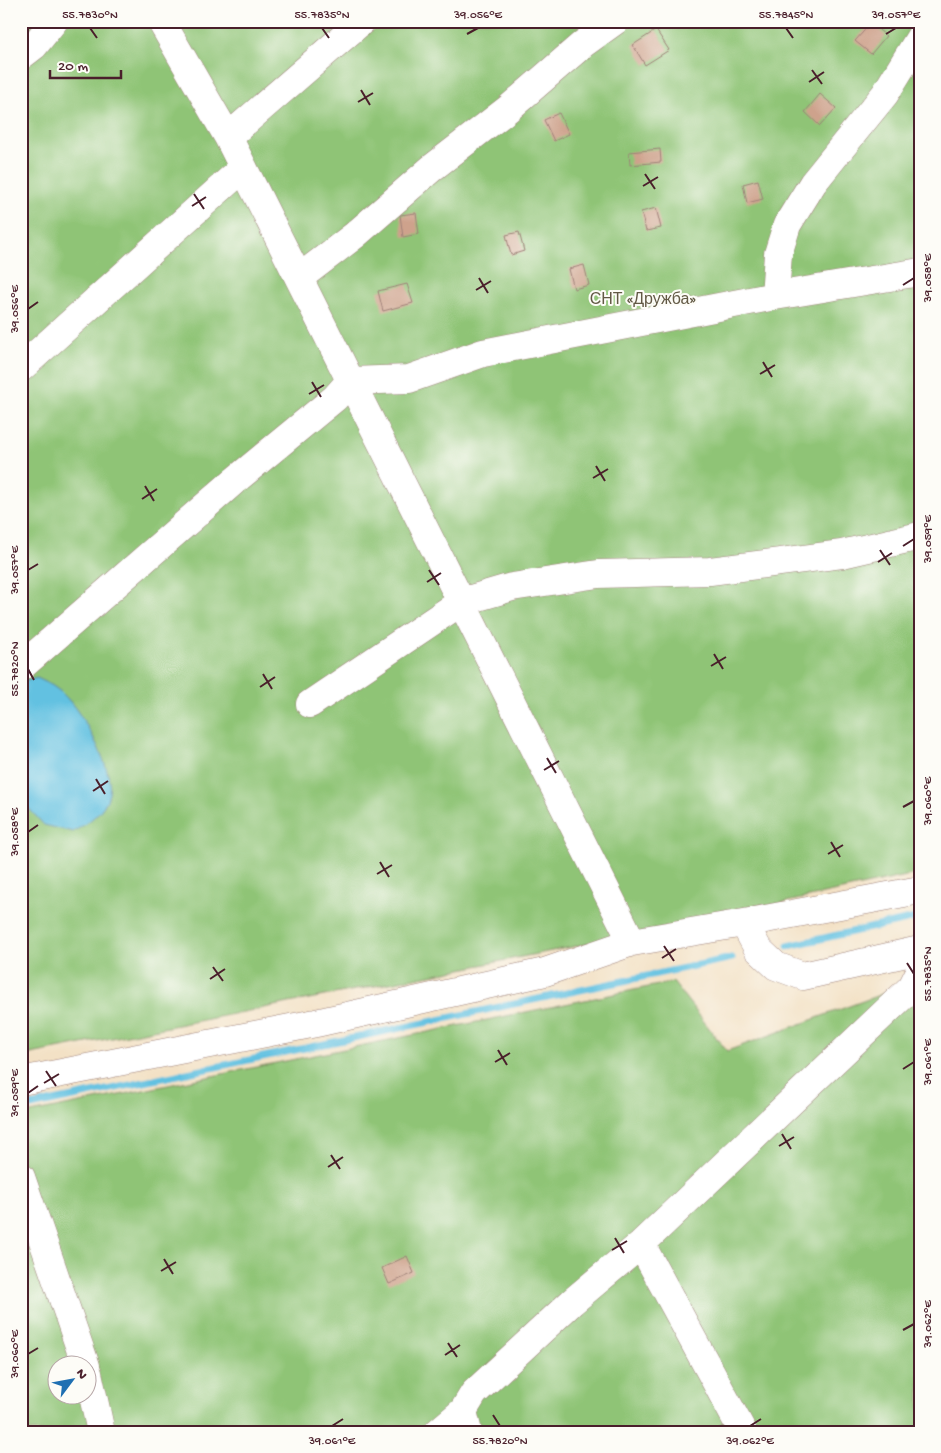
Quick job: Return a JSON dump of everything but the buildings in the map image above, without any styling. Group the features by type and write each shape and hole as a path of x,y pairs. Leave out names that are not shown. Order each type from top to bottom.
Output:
{"street":[{"path":"21,56 34,46 54,21"},
{"path":"161,21 228,137 632,942"},
{"path":"228,137 362,21"},
{"path":"299,278 355,235 432,168 514,104 583,44 615,21"},
{"path":"775,296 778,254 787,224 813,183 885,94 920,37"},
{"path":"21,368 243,168"},
{"path":"21,667 233,482 328,405 350,381 409,378 483,353 775,296 920,272"},
{"path":"310,704 462,602 512,587 588,576 710,571 842,554 920,536"},
{"path":"21,1081 316,1023 545,972 632,942 920,890"},
{"path":"744,923 758,949 776,966 802,976 920,950"},
{"path":"438,1432 466,1422 474,1393 572,1302 640,1244 912,987 920,971"},
{"path":"21,1177 83,1356"},
{"path":"640,1244 743,1432"},
{"path":"95,1406 101,1432"}],"green space":[{"name":"СНТ «Дружба»","path":"21,21 920,21 920,873 653,931 21,1056"},
{"path":"920,980 920,1432 21,1432 21,1115 673,982 727,1051"}],"water":[{"path":"37,678 50,684 66,696 93,737 106,769 109,794 104,806 100,812 73,832 44,825 21,800 21,682"}],"waterway":[{"path":"788,946 920,917"},
{"path":"21,1108 732,958"}]}
